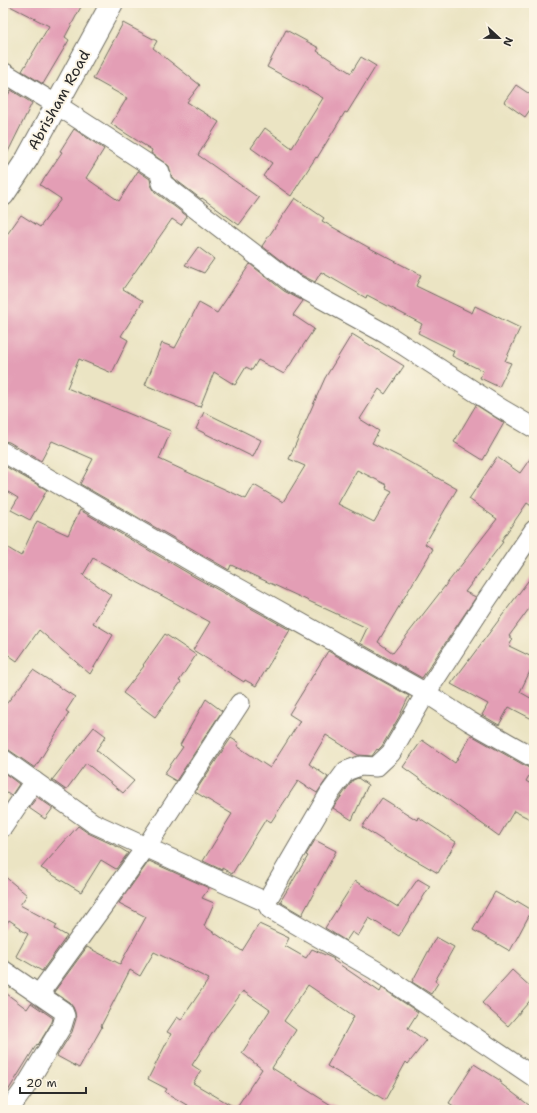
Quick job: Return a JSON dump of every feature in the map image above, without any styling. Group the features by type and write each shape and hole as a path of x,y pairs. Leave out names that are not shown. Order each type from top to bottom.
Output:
{"main road":[{"name":"Abrisham Road","path":"3,195 27,159 112,3"}],"street":[{"path":"3,72 160,172 162,183 291,282 386,334 500,408 534,428"},
{"path":"3,452 199,566 426,693 469,722 534,758"},
{"path":"266,902 329,794 346,771 360,766 376,767 391,753 426,693 534,530"},
{"path":"39,994 146,847 240,703"},
{"path":"3,759 93,823 266,902 270,909 375,970 534,1077"},
{"path":"3,826 34,781"},
{"path":"3,970 63,1011 65,1016 62,1026 24,1089 9,1110"}],"building":[{"path":"4,3 83,3 65,37 69,40 43,84 22,71 49,26"},
{"path":"123,23 157,41 153,48 200,85 187,102 219,122 198,155 259,198 239,225 172,177 169,166 151,153 152,150 111,124 127,98 93,79"},
{"path":"286,30 319,48 317,51 351,73 361,57 376,66 347,113 345,112 317,158 316,157 291,196 263,176 272,163 251,148 265,128 292,148 323,98 267,67"},
{"path":"516,85 534,97 534,104 525,117 504,102"},
{"path":"11,90 32,103 3,162 3,92 8,95"},
{"path":"74,129 104,149 86,178 119,201 138,171 150,179 151,185 155,192 187,216 181,225 172,219 123,289 143,301 121,336 128,340 112,373 79,359 67,388 171,431 159,459 246,499 254,485 283,502 305,466 289,459 325,378 352,334 404,366 385,394 379,389 360,419 379,431 372,443 457,489 425,544 433,549 378,642 393,653 497,519 469,499 497,457 520,473 534,453 534,508 527,503 501,541 503,542 465,592 476,597 422,678 360,643 367,628 231,565 229,570 80,484 93,459 52,441 41,461 9,442 3,441 3,240 21,215 40,227 61,199 40,185 62,152 60,151","holes":["357,470 387,485 386,488 392,491 374,522 338,504"]},
{"path":"295,198 324,218 322,221 421,275 416,286 472,313 475,306 520,328 505,361 511,363 499,387 480,378 483,371 452,356 454,351 418,333 422,324 367,295 366,298 321,272 315,282 297,273 262,246"},
{"path":"198,247 214,259 204,273 185,265"},
{"path":"250,264 284,291 303,301 293,315 314,329 284,374 258,360 252,370 246,367 235,385 214,372 200,407 145,385 162,343 175,348 199,303 217,313"},
{"path":"476,405 504,423 483,460 454,442"},
{"path":"204,412 261,440 253,457 196,429"},
{"path":"3,465 47,490 30,520 11,510 18,498 3,489"},
{"path":"80,510 193,576 290,630 256,686 245,680 244,682 193,650 210,622 93,558 83,575 111,595 93,623 113,635 90,674 39,630 17,661 3,651 3,545 21,556 37,521 68,535"},
{"path":"534,573 534,602 509,636 513,639 509,646 534,658 534,663 520,692 534,700 534,720 509,707 499,725 482,715 488,704 451,684"},
{"path":"165,634 196,655 179,681 181,682 155,717 123,693 144,666 143,665"},
{"path":"328,651 409,696 382,746 378,750 377,749 372,756 358,755 326,735 309,764 328,777 317,793 298,781 271,822 266,819 232,874 222,868 222,870 203,861 232,814 195,792 231,738 239,743 237,746 270,768 300,721 289,714"},
{"path":"33,670 75,697 66,711 69,713 35,768 9,750 3,748 3,708"},
{"path":"206,699 222,711 176,781 164,774 183,747 180,745"},
{"path":"94,727 106,736 96,750 134,781 123,793 86,763 66,790 52,780"},
{"path":"471,735 533,769 526,781 534,786 534,821 514,811 499,836 403,767 422,740 455,763"},
{"path":"3,772 19,784 11,796 3,790"},
{"path":"358,778 368,785 352,820 333,808 353,780"},
{"path":"37,797 53,808 45,819 29,808"},
{"path":"382,798 417,820 418,817 456,842 438,873 362,827"},
{"path":"78,826 88,833 128,853 116,869 101,860 81,892 41,868"},
{"path":"315,840 336,851 302,915 280,902 308,856 306,855"},
{"path":"149,861 209,888 202,898 214,903 204,926 242,951 259,924 289,938 285,946 306,958 312,949 332,958 380,992 382,988 418,1012 408,1028 426,1041 408,1064 406,1062 385,1100 327,1066 354,1016 308,985 284,1021 296,1030 272,1068 339,1110 195,1110 165,1092 167,1089 148,1079 171,1034 167,1032 177,1017 181,1020 209,979 154,952 140,976 130,970 101,1026 102,1027 79,1068 57,1056 72,1032 76,1019 73,1007 69,1002 54,992 87,947 120,964 146,917 119,903","holes":["243,991 270,1010 242,1053 262,1069 236,1108 193,1083 201,1071 192,1065 213,1032"]},
{"path":"3,875 27,895 20,905 57,925 55,929 67,936 42,971 16,956 28,934 9,920 3,930"},
{"path":"418,879 430,886 399,936 369,918 358,936 352,932 346,941 325,928 355,881 398,907"},
{"path":"495,892 515,903 517,901 532,910 510,951 473,930"},
{"path":"436,937 454,947 435,981 438,983 431,994 412,982"},
{"path":"512,970 534,990 534,996 508,1026 482,1003"},
{"path":"3,991 27,1009 31,1003 53,1018 38,1045 37,1044 3,1099"},
{"path":"474,1064 501,1081 500,1083 534,1110 460,1110 449,1103"}]}
